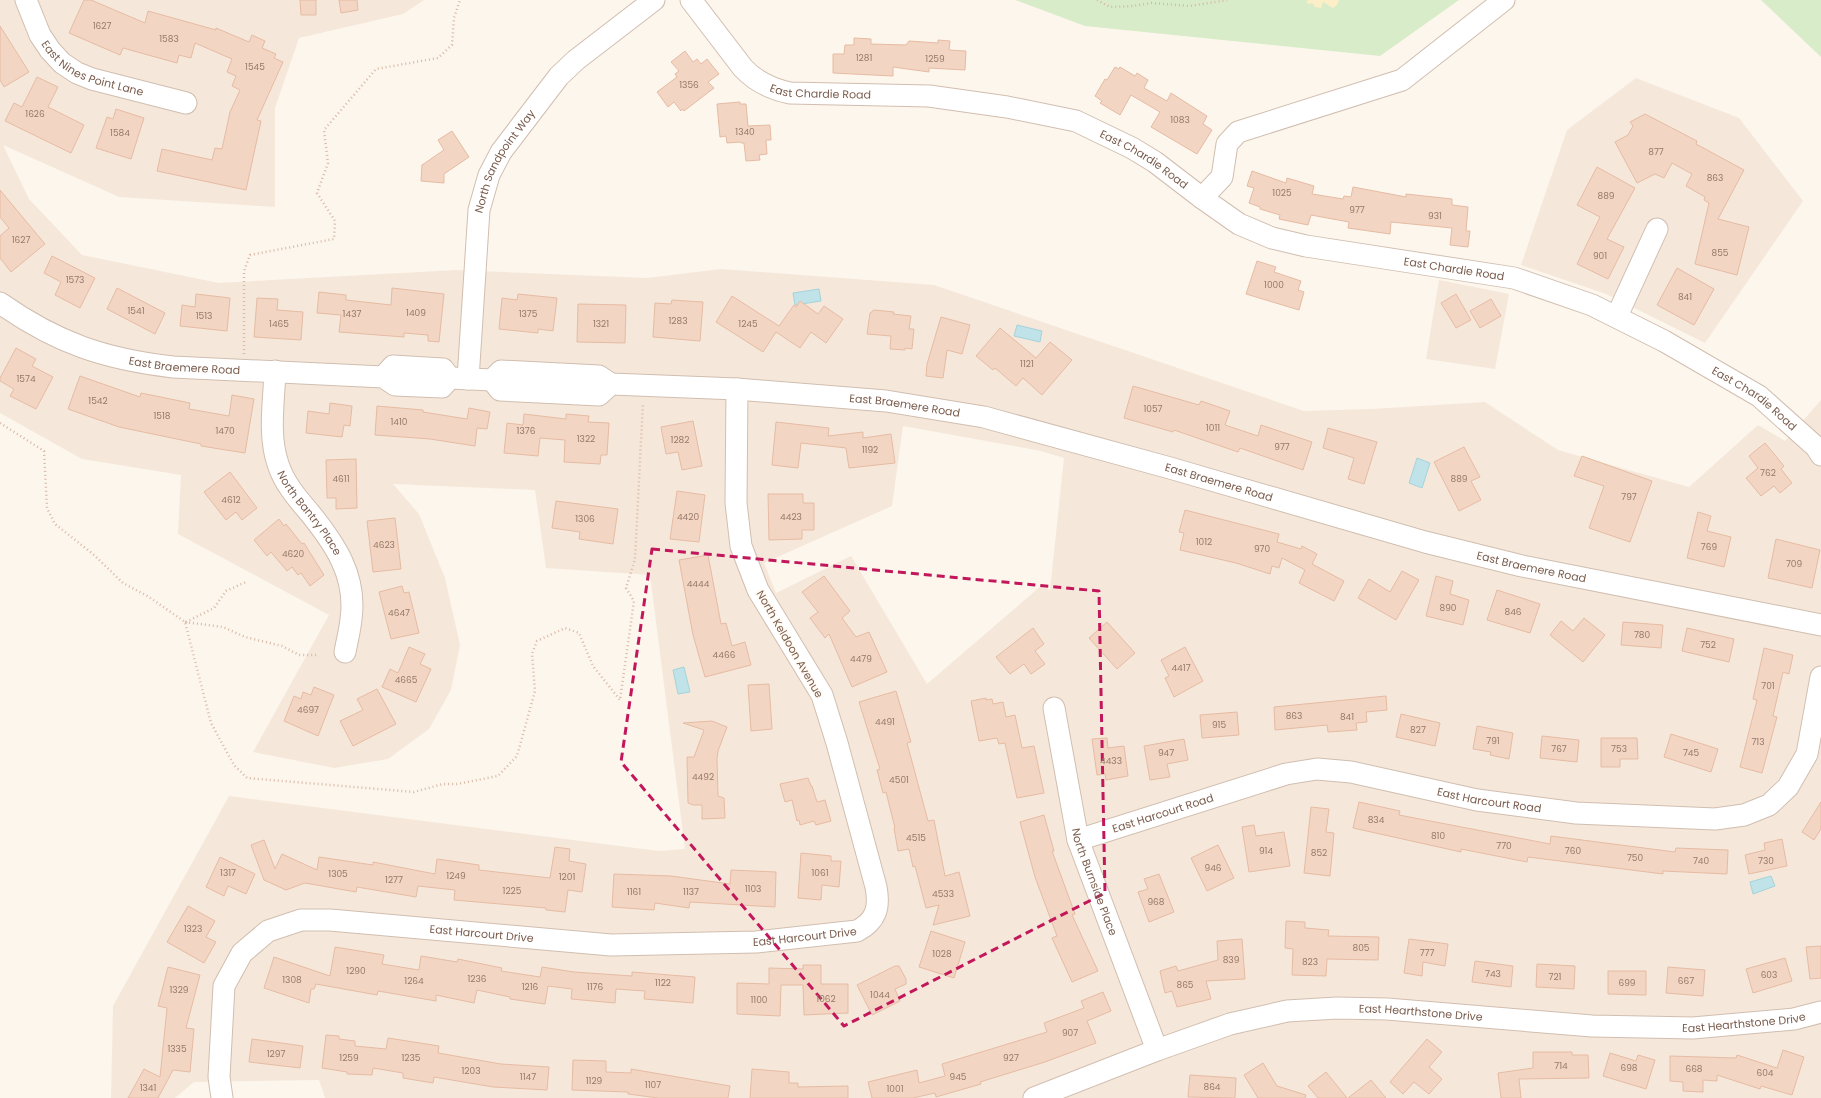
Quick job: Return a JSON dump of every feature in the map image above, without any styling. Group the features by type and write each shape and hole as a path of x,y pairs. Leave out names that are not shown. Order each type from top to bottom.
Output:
{"street":[{"name":"East Nines Point Lane","path":"26,0 40,35 50,50 62,63 77,73 92,79 186,103"},
{"name":"North Sandpoint Way","path":"459,378 479,210 489,175 501,152 559,76 576,60 654,0"},
{"name":"East Chardie Road","path":"691,0 751,77 770,87 790,92 929,96 1007,107 1076,120 1132,148 1155,162 1239,224 1272,238 1306,246 1514,278 1592,305 1617,316 1687,353 1759,396 1816,447 1821,455"},
{"path":"1202,198 1222,177 1227,144 1238,132 1402,80 1504,0"},
{"path":"1617,316 1657,229"},
{"name":"East Braemere Road","path":"0,303 23,319 55,337 105,355 139,363 173,367 383,377 395,385 442,387 459,378 492,380 500,371 599,376 611,384 737,389 886,401 984,417 1170,468 1425,542 1522,566 1821,625"},
{"name":"North Bantry Place","path":"275,371 273,431 274,448 278,465 285,481 330,538 339,552 346,568 350,585 352,618 344,652"},
{"name":"North Keldoon Avenue","path":"737,389 736,503 741,546 758,590 822,695 837,742 876,887 879,902 874,917"},
{"name":"East Harcourt Road","path":"1078,840 1286,774 1317,769 1351,772 1477,800 1576,812 1715,819 1744,815 1768,805 1788,787 1807,754 1821,677"},
{"name":"North Burnside Place","path":"1054,708 1078,840 1157,1050"},
{"name":"East Harcourt Drive","path":"222,1098 219,1077 224,986 242,954 268,930 301,920 338,921 611,945 764,941 857,931 867,926 874,917"},
{"name":"East Hearthstone Drive","path":"1034,1098 1157,1050 1230,1024 1287,1011 1337,1008 1387,1009 1592,1026 1693,1028 1794,1019 1821,1012"}],"path":[{"path":"244,358 244,271 250,255 334,239 335,221 318,193 328,163 324,130 376,69 438,58 452,45 454,18 460,0"},
{"path":"1097,0 1110,7 1133,6 1151,3 1190,6 1227,0"},
{"path":"186,622 211,723 234,765 247,778 414,792 443,784 457,784 498,776 517,756 535,691 532,654 537,641 565,628 579,633 593,666 620,700 634,601 626,588 635,559 643,402"},
{"path":"0,423 44,451 48,508 56,524 93,554 123,583 149,597 186,622 223,627 245,637 282,646 299,655 318,655"},
{"path":"186,622 214,608 226,591 246,582"}],"highlighted area":[{"path":"652,549 1099,591 1105,893 844,1026 621,762"}],"shaded area":[{"path":"0,0 424,0 403,14 299,38 275,108 275,207 119,197 3,145 29,199 82,255 219,283 456,270 647,278 721,269 934,285 1304,411 1372,409 1485,402 1558,450 1689,487 1758,425 1785,441 1821,400 1821,1098 325,1098 319,1080 194,1082 175,1098 111,1098 113,1006 229,796 659,851 685,849 650,575 546,568 535,490 393,484 419,514 445,578 460,645 451,690 429,729 388,759 334,768 253,752 329,615 178,534 181,475 82,459 0,413","holes":["903,426 1041,451 1064,458 1050,590 1041,586 927,684 851,556 776,593 764,563 892,506"]},
{"path":"1636,78 1739,118 1803,201 1705,343 1606,294 1521,265 1567,130"},
{"path":"1439,280 1509,294 1495,369 1426,359"}],"green space":[{"path":"1015,0 1459,0 1380,56 1085,26"},
{"path":"1761,0 1821,0 1821,57"}],"sand":[{"path":"1308,0 1339,0 1337,5 1333,8 1323,2 1321,8 1315,7 1312,3 1306,3"}],"water":[{"path":"819,289 821,301 795,305 793,293"},
{"path":"1017,325 1042,331 1040,342 1014,336"},
{"path":"1417,458 1430,463 1422,488 1409,483"},
{"path":"684,667 690,692 678,694 673,670"},
{"path":"1771,876 1775,886 1753,894 1750,882"}],"building":[{"path":"84,0 91,0 145,23 148,11 216,30 216,28 249,42 252,35 265,41 262,48 276,54 274,58 283,62 257,120 261,121 246,190 157,171 162,149 212,160 215,148 222,149 230,112 240,90 232,86 236,76 227,72 232,59 195,43 191,58 179,55 177,63 123,48 120,55 69,33"},
{"path":"300,0 316,0 316,15 301,15"},
{"path":"339,0 357,0 358,10 341,13"},
{"path":"0,26 29,72 4,87 0,80"},
{"path":"854,38 871,39 871,44 906,45 909,41 938,43 938,40 950,41 949,50 966,51 965,70 929,68 929,72 893,67 893,76 833,73 833,54 844,54 845,45 854,45"},
{"path":"685,51 693,62 697,59 701,64 707,59 719,74 708,82 714,88 684,111 683,109 681,111 674,102 668,107 657,92 677,77 675,74 679,71 671,62"},
{"path":"1115,67 1119,69 1120,67 1135,76 1137,73 1148,80 1144,88 1167,101 1171,93 1207,116 1203,124 1212,130 1197,154 1151,127 1160,112 1131,95 1120,115 1100,103 1102,101 1095,96 1105,79 1107,80"},
{"path":"37,77 58,87 48,107 84,125 71,153 5,121 14,103 22,107"},
{"path":"740,102 740,104 746,104 748,126 770,125 771,140 766,140 767,154 759,155 760,160 746,161 744,143 727,143 726,136 720,137 717,104"},
{"path":"116,109 144,118 131,159 96,148 107,117 113,119"},
{"path":"1645,114 1697,141 1696,144 1744,170 1718,219 1749,227 1737,275 1695,264 1709,203 1704,200 1705,197 1686,186 1692,174 1672,163 1664,178 1655,174 1637,183 1615,142 1628,135 1633,126 1630,122"},
{"path":"452,131 469,157 444,174 444,183 421,181 422,165 444,150 438,140"},
{"path":"1597,167 1635,188 1607,239 1624,247 1608,279 1577,264 1600,217 1577,205"},
{"path":"1252,171 1286,183 1287,178 1314,186 1312,194 1343,199 1344,196 1351,197 1353,187 1406,197 1406,194 1452,199 1452,205 1468,207 1466,231 1470,231 1468,247 1450,245 1452,228 1391,222 1390,234 1348,228 1349,222 1311,215 1308,225 1279,219 1280,215 1260,209 1260,207 1249,203 1254,188 1247,186"},
{"path":"0,190 45,244 11,272 0,258 0,236 9,228 0,217"},
{"path":"52,256 95,278 80,308 55,295 61,282 44,273"},
{"path":"1257,261 1276,267 1274,272 1301,281 1298,290 1304,292 1299,310 1246,294"},
{"path":"1677,268 1714,289 1694,325 1657,305"},
{"path":"117,288 165,313 155,334 107,309"},
{"path":"392,288 444,294 439,342 428,341 428,335 404,333 404,337 339,332 341,315 317,313 319,292 346,295 346,300 391,305"},
{"path":"196,294 230,298 227,331 180,326 182,305 195,307"},
{"path":"518,294 557,298 553,331 538,329 538,333 499,329 502,298 517,300"},
{"path":"1456,294 1471,320 1456,328 1441,303"},
{"path":"732,296 779,326 794,305 796,307 800,301 818,314 824,306 843,319 826,343 811,332 800,348 776,332 763,352 716,322"},
{"path":"257,298 278,299 277,310 303,312 301,340 254,337"},
{"path":"1491,299 1501,316 1480,328 1470,311"},
{"path":"672,300 703,302 700,341 653,337 655,303 671,304"},
{"path":"578,304 626,305 625,343 577,342"},
{"path":"874,310 894,312 893,314 911,316 909,329 914,329 912,349 890,349 891,336 867,334 870,313"},
{"path":"941,317 970,325 962,354 947,350 943,378 926,376 927,364"},
{"path":"1000,328 1036,358 1050,342 1072,360 1042,395 1023,378 1016,386 995,368 993,370 976,356"},
{"path":"16,348 36,359 32,366 53,377 36,409 10,396 14,389 0,381 0,378"},
{"path":"80,376 140,397 141,393 190,403 189,409 229,416 232,395 254,399 245,453 201,446 201,444 119,427 68,409"},
{"path":"1133,386 1199,405 1201,401 1230,411 1225,425 1258,436 1261,425 1312,442 1303,470 1240,448 1238,452 1174,430 1173,432 1124,418"},
{"path":"330,403 352,406 350,426 344,425 342,437 306,433 308,411 329,414"},
{"path":"377,406 423,410 423,412 467,419 469,408 490,412 487,429 477,428 475,446 430,439 375,435"},
{"path":"524,414 566,419 566,414 589,416 588,422 609,423 607,455 601,455 600,464 564,462 565,440 540,438 538,456 504,453 507,423 523,425"},
{"path":"693,421 702,466 682,470 678,452 666,454 661,427"},
{"path":"776,422 829,428 828,436 863,432 863,438 891,434 895,463 849,468 846,448 801,443 798,468 772,465"},
{"path":"1328,428 1377,442 1364,484 1348,479 1354,458 1323,448"},
{"path":"1765,443 1784,466 1781,469 1792,483 1780,493 1774,486 1761,496 1746,478 1758,468 1749,456"},
{"path":"1464,447 1480,477 1471,481 1481,500 1459,511 1434,462"},
{"path":"1582,456 1652,481 1630,542 1589,528 1604,486 1574,476"},
{"path":"356,459 357,508 336,509 336,498 327,498 326,460"},
{"path":"230,472 257,508 242,520 236,512 226,520 204,492"},
{"path":"677,491 705,495 699,542 670,539"},
{"path":"768,494 803,494 803,503 814,503 814,530 802,530 802,539 769,540"},
{"path":"556,501 618,509 613,544 579,539 580,532 552,528"},
{"path":"1185,510 1279,534 1277,542 1301,549 1302,546 1317,554 1312,564 1344,581 1334,601 1299,583 1305,570 1282,558 1279,568 1272,566 1270,574 1236,563 1180,550 1184,533 1179,532"},
{"path":"1698,512 1711,516 1707,531 1731,537 1724,567 1687,558"},
{"path":"395,518 401,569 373,572 367,521"},
{"path":"279,519 284,526 286,524 302,544 304,543 324,575 310,586 301,573 298,575 292,567 287,571 271,552 267,556 254,540"},
{"path":"1776,539 1820,550 1812,588 1768,578"},
{"path":"708,555 721,624 726,623 732,646 745,642 751,665 705,677 693,635 679,560"},
{"path":"1402,571 1419,580 1396,620 1358,598 1369,579 1390,592"},
{"path":"824,576 850,611 842,618 856,637 869,632 887,672 852,687 829,634 825,638 810,618 818,612 802,592"},
{"path":"1436,576 1453,581 1450,594 1469,600 1463,625 1426,616"},
{"path":"402,586 404,593 409,592 419,633 391,639 379,592"},
{"path":"1497,590 1540,604 1530,633 1487,620"},
{"path":"1584,618 1605,635 1583,662 1550,635 1561,621 1573,631"},
{"path":"1107,622 1135,653 1117,669 1089,638"},
{"path":"1623,622 1663,625 1661,648 1621,645"},
{"path":"1033,628 1044,644 1035,651 1045,664 1031,674 1024,664 1010,674 996,657"},
{"path":"1687,628 1734,639 1729,662 1682,651"},
{"path":"409,647 425,654 420,664 431,669 416,702 382,687 390,669 398,673"},
{"path":"1185,647 1203,681 1174,697 1165,678 1169,676 1161,660"},
{"path":"1764,648 1793,655 1789,674 1783,672 1773,716 1777,717 1762,773 1740,767 1757,700 1753,699"},
{"path":"769,684 772,729 751,731 748,685"},
{"path":"314,687 334,695 318,736 284,721 294,696 301,699 303,692 311,695"},
{"path":"377,689 396,724 353,746 340,721 363,710 357,699"},
{"path":"896,691 911,742 907,743 928,821 934,820 945,876 959,872 970,916 933,925 939,905 926,908 909,849 898,851 895,828 886,792 883,793 877,770 880,769 859,702"},
{"path":"1386,696 1387,710 1366,712 1367,722 1356,723 1357,730 1328,732 1327,725 1275,730 1274,707"},
{"path":"986,698 986,700 992,699 993,704 1003,702 1006,717 1015,715 1022,748 1034,746 1044,793 1017,798 1005,743 999,744 997,738 979,741 971,701"},
{"path":"1237,712 1239,735 1202,738 1200,715"},
{"path":"1401,714 1440,723 1435,746 1396,737"},
{"path":"712,721 727,727 718,751 717,759 718,796 724,798 725,818 702,819 702,805 693,805 688,803 687,757 694,757 704,730 683,723"},
{"path":"1477,726 1513,733 1509,759 1490,755 1491,752 1473,749"},
{"path":"1671,734 1718,749 1711,772 1664,757"},
{"path":"1542,736 1579,740 1577,762 1540,758"},
{"path":"1107,738 1108,748 1124,746 1128,776 1106,780 1105,774 1097,775 1092,739"},
{"path":"1601,738 1637,738 1638,759 1620,759 1620,767 1601,767"},
{"path":"1184,739 1188,760 1167,764 1170,777 1150,780 1144,746"},
{"path":"808,778 817,802 825,800 831,821 816,825 814,821 800,825 799,820 797,821 792,800 785,802 780,784"},
{"path":"1359,802 1400,811 1399,815 1550,844 1551,836 1675,852 1676,848 1728,850 1727,874 1663,871 1663,874 1528,857 1527,862 1461,849 1461,852 1353,828"},
{"path":"1821,802 1821,829 1814,840 1802,832"},
{"path":"1311,807 1329,809 1326,832 1334,833 1330,876 1304,873"},
{"path":"1044,815 1054,851 1052,851 1075,914 1072,915 1098,971 1072,982 1052,938 1057,936 1035,877 1020,822"},
{"path":"1254,825 1256,836 1284,832 1290,866 1249,872 1242,827"},
{"path":"1782,839 1787,866 1749,874 1745,855 1765,850 1764,843"},
{"path":"264,840 275,869 282,854 317,870 319,857 373,865 373,862 435,874 437,859 479,865 479,870 550,878 555,847 570,849 569,861 586,864 582,892 568,890 565,912 546,910 546,908 454,900 455,890 418,886 416,897 357,887 356,892 305,883 286,890 264,880 251,845"},
{"path":"1218,845 1234,878 1207,891 1191,858"},
{"path":"801,853 831,856 831,861 841,861 839,887 822,885 821,900 798,898"},
{"path":"220,857 255,874 246,894 228,886 224,896 206,887"},
{"path":"731,870 776,872 775,907 690,902 689,908 655,903 654,910 612,907 614,874 671,876 730,884"},
{"path":"1159,874 1174,912 1149,922 1138,892 1148,889 1144,879"},
{"path":"188,906 215,921 206,937 216,942 204,963 167,942"},
{"path":"1286,921 1305,922 1305,928 1329,930 1328,936 1379,937 1378,960 1327,959 1326,976 1292,975 1293,949 1285,948"},
{"path":"931,931 965,942 954,978 919,967"},
{"path":"1242,939 1245,979 1206,981 1211,999 1177,1007 1172,991 1165,993 1160,971 1176,966 1178,971 1218,960 1217,941"},
{"path":"1409,939 1448,944 1445,966 1423,962 1422,976 1404,973"},
{"path":"1821,946 1821,978 1810,979 1806,947"},
{"path":"335,947 384,955 382,964 419,970 421,956 457,962 458,959 502,968 501,971 540,977 542,967 574,972 632,976 632,972 695,977 693,1003 644,999 645,991 616,989 615,1003 571,999 572,989 548,986 545,1004 510,999 510,997 477,990 474,1003 436,995 436,1001 378,991 377,995 316,984 314,989 311,989 309,1003 264,988 274,957 330,976"},
{"path":"1785,958 1792,981 1753,993 1746,969"},
{"path":"1475,961 1513,966 1511,987 1472,982"},
{"path":"1537,964 1575,966 1574,989 1536,987"},
{"path":"803,965 821,965 821,984 848,984 848,1013 804,1015 803,985 781,985 780,1016 737,1014 737,983 769,984 769,968 803,969"},
{"path":"895,966 899,966 906,979 906,984 895,989 900,1001 872,1015 857,985"},
{"path":"168,967 200,975 186,1028 194,1029 190,1072 173,1070 158,1098 128,1098 144,1069 160,1077 167,1008 158,1006"},
{"path":"1668,967 1705,970 1703,996 1666,993"},
{"path":"1608,971 1646,971 1646,995 1608,994"},
{"path":"1103,992 1111,1011 1087,1021 1096,1043 1045,1062 980,1082 981,1084 936,1097 935,1093 913,1098 872,1098 868,1082 917,1070 919,1083 945,1076 942,1064 1047,1032 1044,1023 1084,1008 1081,1001"},
{"path":"326,1035 339,1036 339,1039 355,1041 355,1046 386,1049 388,1038 439,1046 438,1053 501,1064 549,1067 547,1090 493,1087 434,1077 433,1083 403,1078 403,1073 373,1068 372,1075 347,1074 347,1072 322,1068"},
{"path":"252,1039 303,1046 300,1068 249,1062"},
{"path":"1427,1039 1442,1052 1429,1067 1442,1079 1429,1094 1414,1082 1403,1094 1390,1082"},
{"path":"1783,1050 1804,1057 1792,1095 1761,1086 1760,1089 1717,1075 1717,1081 1703,1080 1703,1092 1683,1091 1683,1082 1670,1081 1670,1056 1736,1058 1737,1055 1777,1068"},
{"path":"1533,1052 1572,1052 1572,1055 1588,1055 1589,1078 1519,1079 1521,1098 1501,1098 1498,1073 1533,1068"},
{"path":"1610,1053 1636,1061 1638,1055 1655,1060 1646,1089 1603,1076"},
{"path":"573,1060 606,1061 606,1072 631,1073 631,1069 730,1086 728,1098 658,1098 628,1094 628,1092 572,1090"},
{"path":"1263,1063 1277,1086 1306,1095 1305,1098 1258,1098 1244,1075"},
{"path":"752,1069 789,1072 789,1083 798,1083 798,1087 848,1086 848,1098 750,1098"},
{"path":"1326,1072 1347,1098 1318,1098 1308,1086"},
{"path":"1190,1075 1236,1078 1235,1098 1188,1097"},
{"path":"1371,1080 1386,1098 1348,1098"}]}
